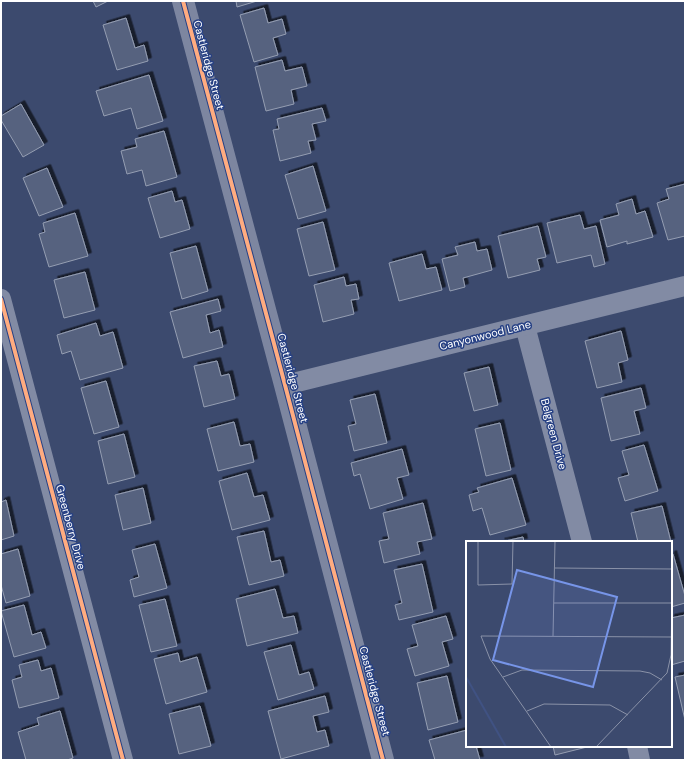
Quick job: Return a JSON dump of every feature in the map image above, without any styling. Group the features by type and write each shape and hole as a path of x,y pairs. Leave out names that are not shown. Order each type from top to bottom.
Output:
{"street":[{"name":"Castleridge Street","path":"183,1 383,760"},
{"name":"Canyonwood Lane","path":"285,385 685,286"},
{"name":"Greenberry Drive","path":"1,299 124,760"},
{"name":"Belgreen Drive","path":"525,326 582,541"},
{"path":"636,747 640,760"}],"building":[{"path":"93,1 108,1 96,7"},
{"path":"236,1 257,1 237,7"},
{"path":"264,8 268,23 282,19 286,34 273,38 278,55 254,62 240,15"},
{"path":"126,18 135,48 144,45 148,61 117,70 103,25"},
{"path":"282,60 285,71 302,67 307,86 291,90 294,104 266,111 255,67"},
{"path":"149,75 163,121 137,129 131,108 104,116 96,91"},
{"path":"21,104 44,145 23,157 1,120 1,116"},
{"path":"322,108 326,121 312,124 316,140 308,141 311,153 280,161 273,130 279,129 277,119"},
{"path":"164,131 177,177 146,186 142,170 127,174 121,151 137,147 135,139"},
{"path":"313,166 326,211 298,219 285,175"},
{"path":"47,168 63,207 39,216 23,178"},
{"path":"685,184 685,236 668,240 657,203 669,199 666,189"},
{"path":"172,191 175,202 182,200 190,229 160,238 148,198"},
{"path":"632,199 636,214 645,211 653,237 627,244 627,241 607,247 600,220 619,215 616,204"},
{"path":"75,213 88,256 49,267 39,234 45,232 43,223"},
{"path":"580,215 584,229 596,226 605,264 594,267 591,255 557,263 547,223"},
{"path":"323,222 335,270 309,276 297,229"},
{"path":"538,226 546,257 537,259 540,270 508,278 498,236"},
{"path":"475,242 477,251 487,249 492,270 463,278 465,287 450,291 442,259 458,255 455,247"},
{"path":"196,246 208,291 182,299 170,253"},
{"path":"422,254 426,269 436,267 442,290 399,301 389,263"},
{"path":"85,272 95,310 64,318 54,280"},
{"path":"344,277 346,286 356,284 359,299 351,300 354,314 323,322 314,285"},
{"path":"218,299 221,311 206,315 210,333 219,330 223,347 183,358 170,312"},
{"path":"96,323 100,336 113,332 123,368 80,380 71,351 62,354 57,335"},
{"path":"621,331 628,360 618,363 622,382 597,388 585,341"},
{"path":"217,361 221,376 229,374 235,399 204,407 194,366"},
{"path":"489,367 498,405 474,411 464,373"},
{"path":"106,381 119,427 94,434 81,388"},
{"path":"641,388 646,408 634,411 640,434 611,441 601,398"},
{"path":"375,394 387,443 354,451 348,426 356,424 350,400"},
{"path":"234,422 240,446 250,444 254,462 218,471 207,429"},
{"path":"500,423 511,470 486,476 475,429"},
{"path":"124,434 135,477 108,484 98,441"},
{"path":"644,445 658,491 625,501 618,478 629,475 622,451"},
{"path":"402,449 409,475 397,478 403,499 370,509 360,474 354,476 351,463"},
{"path":"247,473 254,497 263,495 270,520 232,530 219,481"},
{"path":"512,478 526,525 490,535 482,508 473,511 469,495 479,492 477,488"},
{"path":"143,488 151,523 123,530 115,495"},
{"path":"6,500 14,536 1,540 1,502"},
{"path":"423,503 432,539 417,542 420,554 384,563 379,541 389,539 383,513"},
{"path":"662,506 671,541 638,541 631,513"},
{"path":"264,531 271,562 280,560 284,576 249,585 237,537"},
{"path":"523,537 524,541 505,541"},
{"path":"155,544 167,588 134,597 130,580 139,577 132,550"},
{"path":"18,549 30,596 6,603 1,585 1,554"},
{"path":"672,554 685,596 685,603 672,607"},
{"path":"422,564 433,612 399,620 395,605 402,603 394,570"},
{"path":"275,589 283,618 294,616 298,633 247,646 236,599"},
{"path":"165,599 177,646 151,652 139,605"},
{"path":"24,605 32,635 41,632 46,648 14,657 1,611"},
{"path":"685,615 685,661 672,665 672,618"},
{"path":"446,616 453,639 442,642 449,666 415,676 407,649 418,646 412,625"},
{"path":"291,645 299,675 309,672 314,689 278,700 264,652"},
{"path":"178,653 180,662 197,657 207,692 166,704 154,659"},
{"path":"38,660 41,671 51,668 59,698 19,708 12,680 22,677 19,665"},
{"path":"685,675 685,720 675,677"},
{"path":"447,676 458,722 428,730 417,683"},
{"path":"325,696 329,712 313,716 317,732 325,730 329,746 281,759 268,711"},
{"path":"200,706 211,746 179,754 169,714"},
{"path":"60,711 73,758 67,760 26,760 18,732 39,725 37,718"},
{"path":"466,730 466,747 476,747 480,760 435,760 429,740"},
{"path":"553,747 587,747 555,755"}],"cycle path":[{"path":"183,1 383,760"},
{"path":"1,299 123,760"}]}
